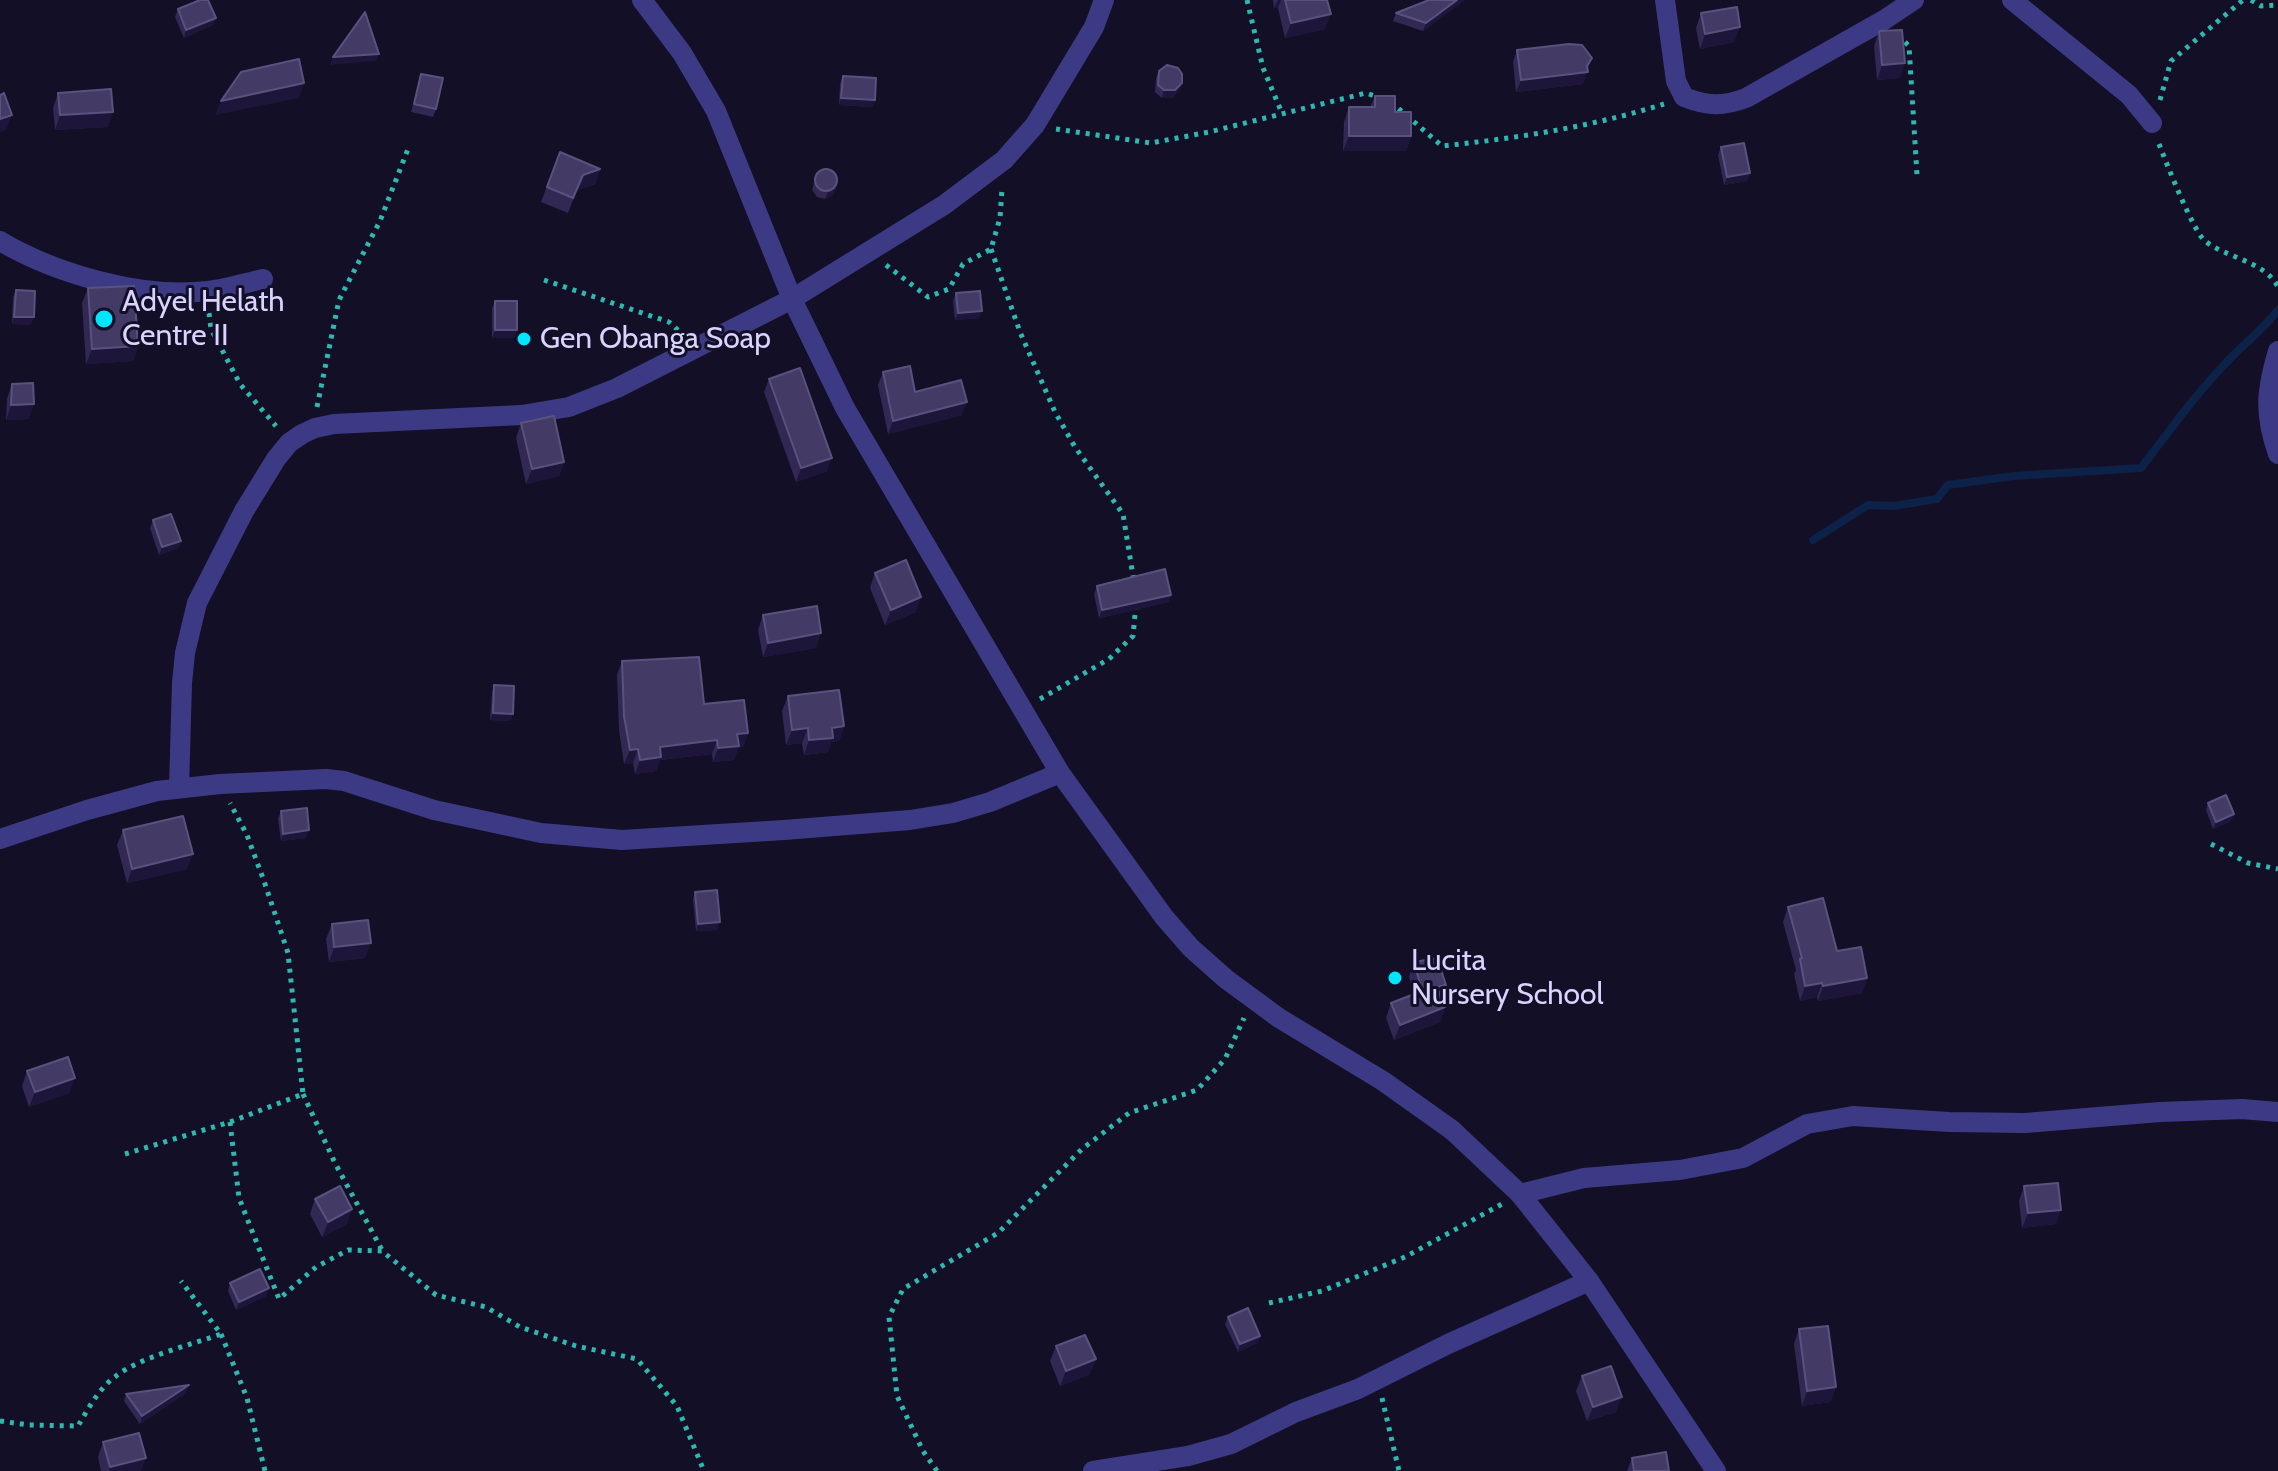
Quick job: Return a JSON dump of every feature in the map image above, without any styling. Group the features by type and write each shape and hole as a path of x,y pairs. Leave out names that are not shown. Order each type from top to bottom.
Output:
{"street":[{"path":"642,0 682,53 716,111 792,299 845,408 1060,773 1164,917 1191,948 1252,998 1279,1018 1383,1081 1452,1130 1520,1194 1589,1281 1716,1471"},
{"path":"179,788 182,683 185,653 197,603 244,511 289,443 315,428 522,415 569,407 617,388 792,299 944,205 1004,160 1035,125 1094,27 1104,0"},
{"path":"1665,0 1676,81 1684,97 1707,106 1730,104 1746,98 1914,0"},
{"path":"2012,0 2129,95 2152,123"},
{"path":"0,241 68,272 118,286 207,292 263,279"},
{"path":"2278,351 2266,405 2278,454"},
{"path":"0,839 87,810 179,788 220,784 326,779 344,781 434,810 541,833 622,840 815,828 953,813 990,802 1060,773"},
{"path":"1520,1194 1584,1178 1680,1170 1743,1158 1807,1124 1853,1116 2025,1123 2242,1109 2278,1112"},
{"path":"1093,1471 1188,1456 1231,1444 1589,1281"}],"path":[{"path":"1247,0 1263,68 1282,113"},
{"path":"2243,0 2171,61 2152,123 2168,169 2201,238 2254,266 2274,279 2278,287"},
{"path":"2251,0 2261,6 2278,5"},
{"path":"1884,20 1909,46 1917,175"},
{"path":"1035,125 1151,143 1366,93 1394,104 1442,146 1546,134 1623,117 1684,97"},
{"path":"315,428 318,391 339,300 380,221 408,149"},
{"path":"1004,160 1000,218 991,249 1020,332 1055,412 1075,447 1123,514 1134,584"},
{"path":"869,252 928,297 949,289 963,264 991,249"},
{"path":"544,280 669,322 695,348"},
{"path":"207,292 211,329 240,384 289,443"},
{"path":"1023,709 1109,659 1133,636 1137,599"},
{"path":"220,784 247,835 288,953 303,1094 335,1163 382,1251 436,1295 486,1307 520,1327 576,1346 637,1359 677,1406 704,1471"},
{"path":"2211,844 2248,863 2278,869"},
{"path":"937,1471 923,1451 897,1396 889,1317 903,1289 998,1233 1082,1149 1129,1113 1197,1090 1225,1059 1252,998"},
{"path":"125,1154 230,1122 303,1094"},
{"path":"230,1122 239,1198 279,1299 316,1267 348,1250 382,1251"},
{"path":"1269,1303 1322,1291 1405,1257 1520,1194"},
{"path":"181,1281 221,1334 247,1398 265,1471"},
{"path":"0,1421 78,1426 91,1403 116,1376 150,1359 221,1334"},
{"path":"1378,1379 1399,1471"}],"building":[{"path":"208,0 216,18 186,30 178,9"},
{"path":"1285,0 1327,0 1331,14 1291,23"},
{"path":"1429,0 1457,0 1426,23 1396,13"},
{"path":"1737,7 1740,27 1705,34 1701,13"},
{"path":"365,12 379,54 333,57"},
{"path":"1902,30 1905,63 1882,65 1879,31"},
{"path":"1582,45 1592,58 1587,66 1588,72 1521,80 1517,50"},
{"path":"299,59 304,83 221,101 241,72"},
{"path":"1167,65 1178,68 1182,74 1182,83 1175,90 1164,90 1158,85 1159,71"},
{"path":"421,74 443,78 436,109 414,104"},
{"path":"843,76 876,78 875,100 841,98"},
{"path":"111,89 113,112 60,115 58,93"},
{"path":"4,93 12,115 0,119 0,95"},
{"path":"1375,96 1395,96 1395,112 1411,112 1411,136 1349,136 1349,107 1375,107"},
{"path":"1744,143 1750,173 1727,177 1721,147"},
{"path":"560,152 600,169 583,175 573,198 547,187"},
{"path":"826,169 834,172 837,180 834,188 826,191 818,188 815,180 818,172"},
{"path":"134,286 138,346 92,349 88,288"},
{"path":"16,290 35,291 34,317 14,317"},
{"path":"980,291 982,311 958,313 956,293"},
{"path":"495,301 517,301 517,330 495,330"},
{"path":"910,366 915,392 961,380 967,402 893,421 883,372"},
{"path":"800,368 832,458 801,468 769,379"},
{"path":"33,383 34,404 11,405 12,384"},
{"path":"554,416 564,462 532,469 521,423"},
{"path":"171,514 181,541 162,547 153,520"},
{"path":"906,560 921,597 891,610 875,573"},
{"path":"1165,569 1171,595 1102,610 1097,586"},
{"path":"817,606 821,633 768,643 763,615"},
{"path":"699,657 704,704 744,700 748,733 737,734 739,746 718,748 717,740 660,747 661,757 640,760 638,749 630,750 624,716 622,661"},
{"path":"494,685 514,686 513,714 493,713"},
{"path":"839,690 844,726 832,728 833,738 809,740 808,728 792,730 788,696"},
{"path":"2226,795 2234,814 2216,822 2208,803"},
{"path":"307,808 309,830 283,834 281,811"},
{"path":"183,816 193,854 132,869 123,830"},
{"path":"717,890 720,922 698,924 695,892"},
{"path":"1823,898 1837,951 1861,947 1867,978 1805,986 1802,958 1788,907"},
{"path":"368,920 371,943 334,947 332,924"},
{"path":"1437,958 1446,985 1437,987 1445,1007 1400,1025 1391,1003 1422,991 1414,962"},
{"path":"68,1057 75,1078 35,1092 27,1071"},
{"path":"2058,1183 2061,1210 2028,1213 2024,1186"},
{"path":"340,1186 352,1209 328,1222 315,1199"},
{"path":"260,1269 269,1288 239,1302 230,1283"},
{"path":"1248,1308 1260,1336 1240,1344 1228,1317"},
{"path":"1828,1326 1836,1387 1807,1391 1799,1329"},
{"path":"1085,1335 1096,1359 1066,1371 1056,1346"},
{"path":"1611,1366 1622,1397 1593,1407 1582,1376"},
{"path":"189,1385 142,1416 126,1394"},
{"path":"139,1433 146,1458 110,1467 103,1442"},
{"path":"1666,1452 1669,1471 1634,1471 1632,1458"}],"waterway":[{"path":"1813,540 1868,505 1894,506 1937,499 1948,485 2014,476 2141,468 2203,389 2278,310"}],"place":[{"name":"Adyel Helath Centre II","path":"104,319"},
{"name":"Gen Obanga Soap","path":"524,339"},
{"name":"Lucita Nursery School","path":"1395,978"}]}
